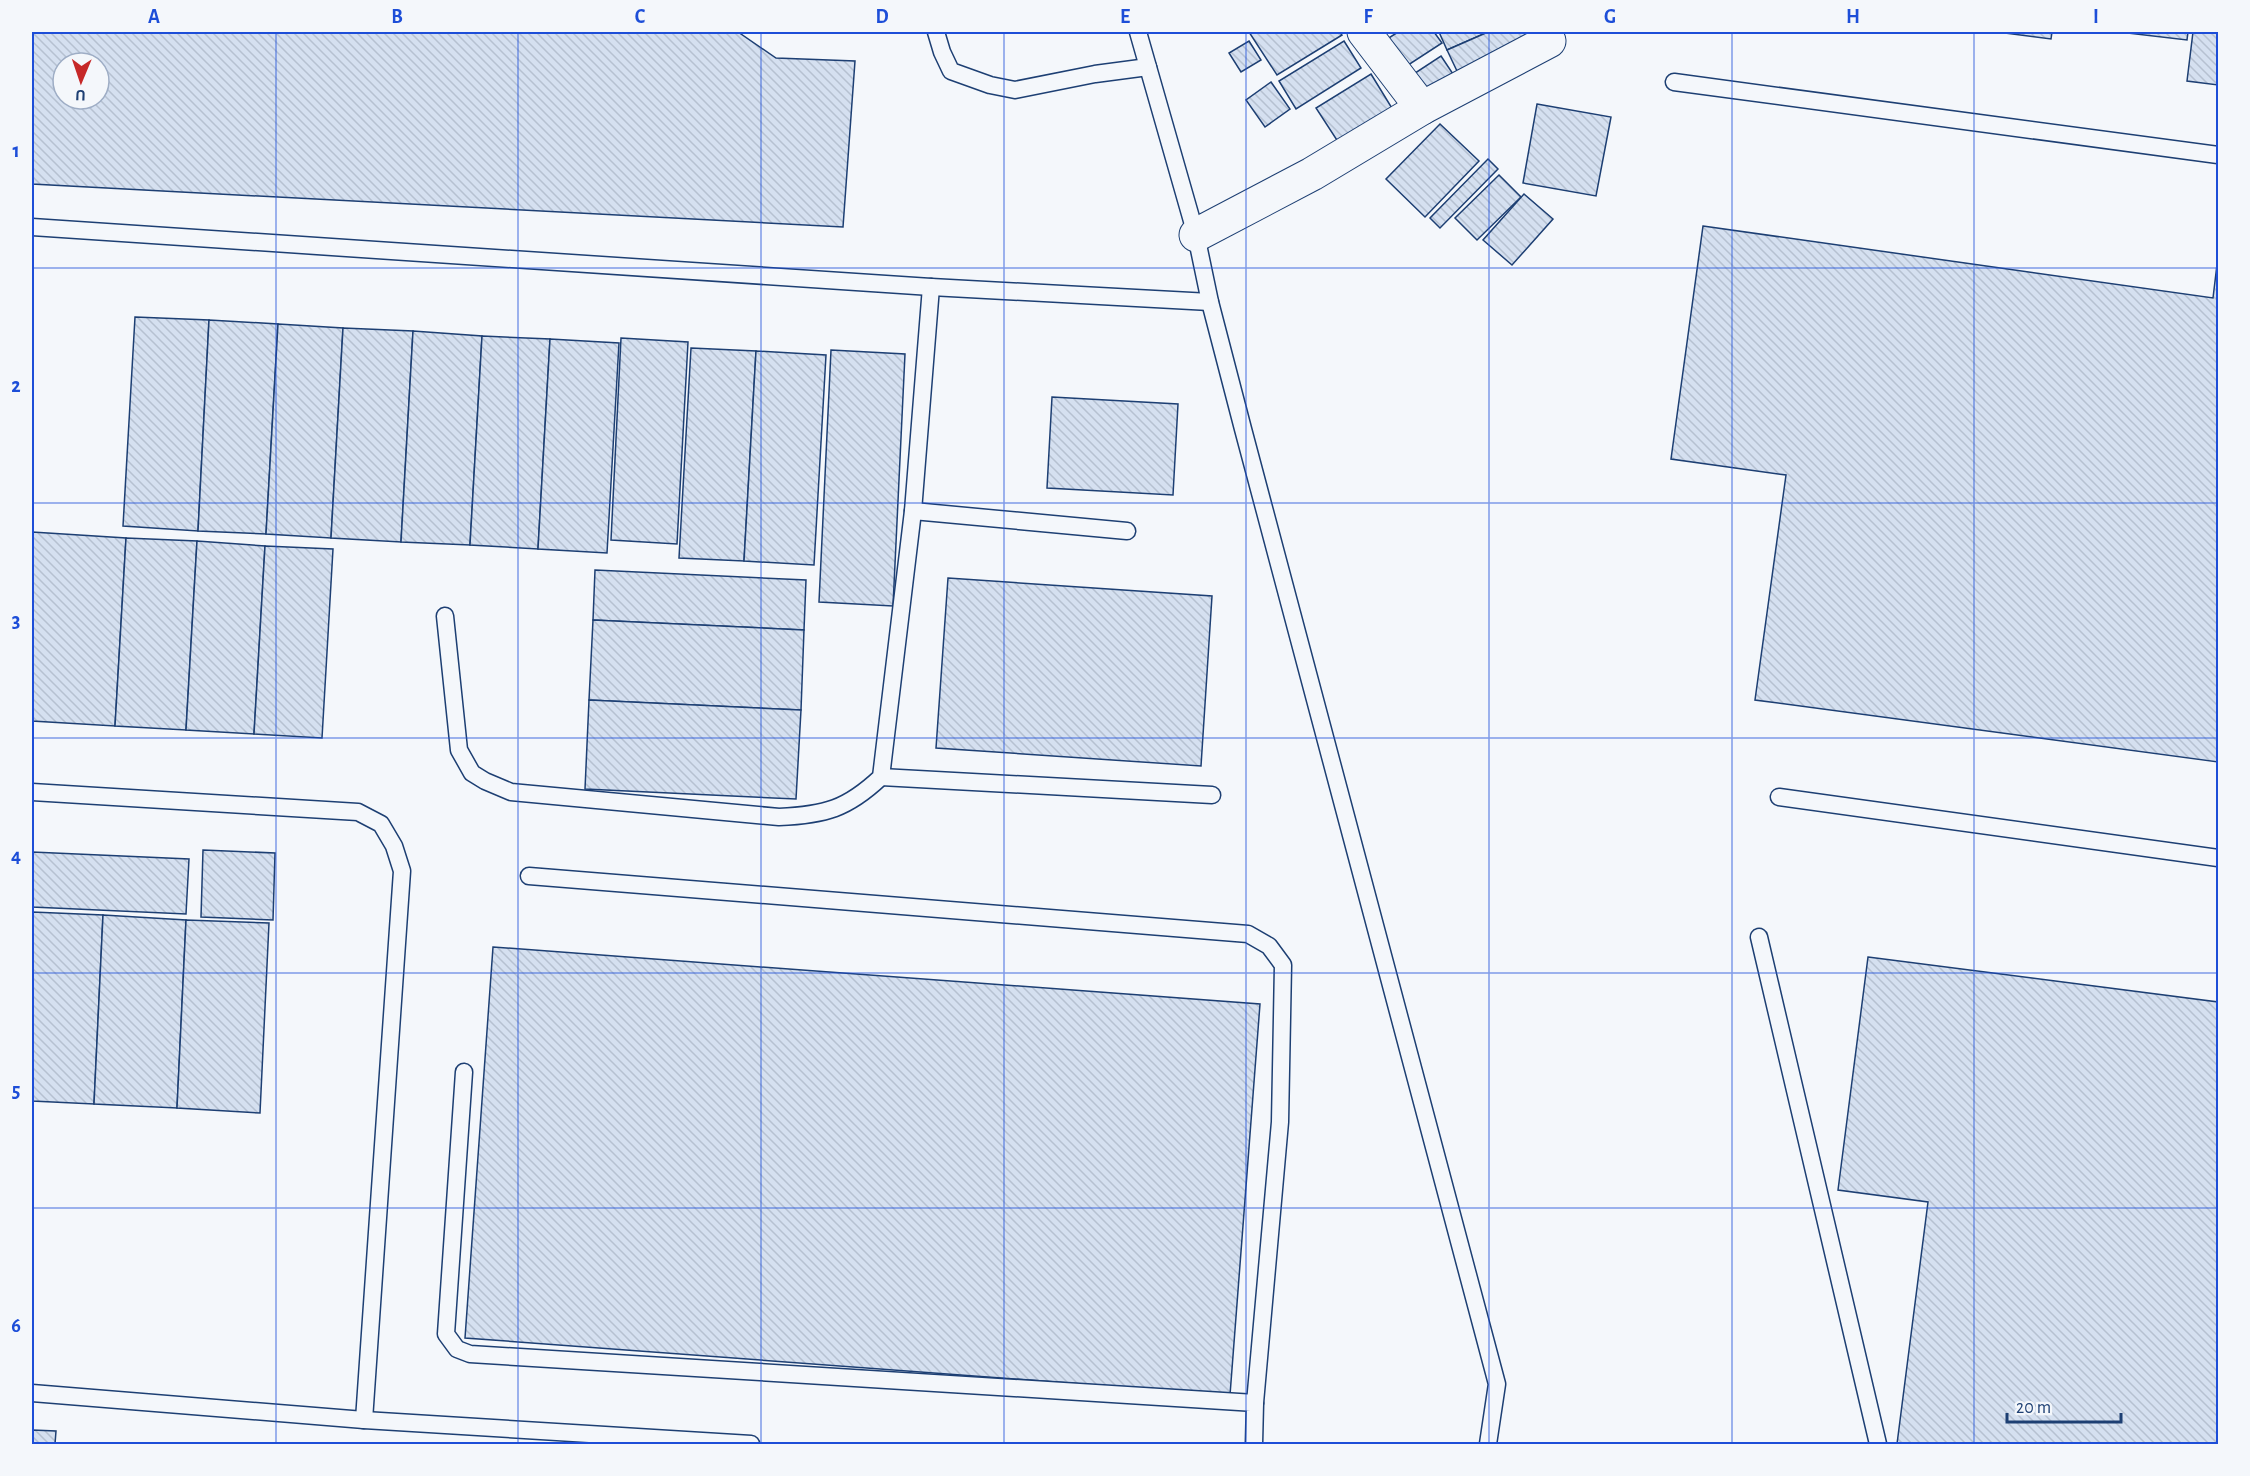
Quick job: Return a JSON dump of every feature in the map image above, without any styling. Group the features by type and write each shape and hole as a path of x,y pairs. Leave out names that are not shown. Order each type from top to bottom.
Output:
{"street":[{"path":"1364,32 1422,108"},
{"path":"1196,235 1312,174 1422,108 1549,41"}],"lane":[{"path":"936,32 951,71 990,85 1015,90 1095,74 1148,67"},
{"path":"1138,32 1196,235 1210,302 1497,1384 1488,1444"},
{"path":"1674,82 2218,155"},
{"path":"32,227 931,287 1210,302"},
{"path":"445,616 459,750 472,773 512,792 779,817 814,816 842,806 863,794 881,777 913,511 931,287"},
{"path":"913,511 1127,531"},
{"path":"881,777 1212,795"},
{"path":"32,792 358,812 381,824 394,846 402,871 364,1420"},
{"path":"1779,797 2218,858"},
{"path":"529,876 1248,934 1269,946 1283,965 1280,1122 1255,1403 1254,1444"},
{"path":"1759,937 1878,1444"},
{"path":"464,1072 446,1334 457,1349 470,1354 1255,1403"},
{"path":"32,1393 364,1420 751,1444"}],"building":[{"path":"32,32 738,32 776,58 855,61 843,227 32,184"},
{"path":"1249,32 1339,32 1342,35 1277,75"},
{"path":"1398,32 1434,32 1442,43 1399,71 1381,43"},
{"path":"1439,32 1488,32 1447,50"},
{"path":"1488,32 1542,32 1457,71 1447,50"},
{"path":"1997,32 2052,32 2051,39"},
{"path":"2119,32 2188,32 2187,40"},
{"path":"2193,32 2218,32 2218,85 2187,81"},
{"path":"1249,41 1261,60 1241,72 1229,53"},
{"path":"1344,41 1361,68 1296,109 1279,81"},
{"path":"1441,56 1457,80 1421,103 1406,79"},
{"path":"1371,74 1398,118 1344,151 1316,108"},
{"path":"1271,82 1290,109 1265,127 1246,100"},
{"path":"1537,104 1611,117 1596,196 1523,183"},
{"path":"1440,124 1479,161 1425,217 1386,179"},
{"path":"1488,159 1498,169 1440,228 1430,218"},
{"path":"1499,175 1521,197 1477,240 1455,218"},
{"path":"1524,194 1553,219 1512,265 1483,240"},
{"path":"1703,226 2213,298 2218,256 2218,762 1755,700 1786,475 1671,459"},
{"path":"135,317 209,320 198,531 123,526"},
{"path":"209,320 278,324 266,534 198,531"},
{"path":"278,324 343,328 331,538 266,534"},
{"path":"343,328 413,331 401,542 331,538"},
{"path":"413,331 482,336 470,545 401,542"},
{"path":"482,336 550,339 538,549 470,545"},
{"path":"621,338 688,342 677,544 611,540"},
{"path":"550,339 619,343 607,553 538,549"},
{"path":"691,348 756,351 744,561 679,558"},
{"path":"831,350 905,354 893,606 819,602"},
{"path":"756,351 826,355 814,565 744,561"},
{"path":"1052,397 1178,404 1173,495 1047,488"},
{"path":"32,532 126,538 115,726 32,721"},
{"path":"126,538 197,541 186,730 115,726"},
{"path":"197,541 265,546 254,734 186,730"},
{"path":"265,546 333,549 322,738 254,734"},
{"path":"595,570 806,580 804,630 593,620"},
{"path":"948,578 1212,596 1201,766 936,748"},
{"path":"593,620 804,630 801,710 589,700"},
{"path":"589,700 801,710 796,799 585,789"},
{"path":"203,850 275,853 273,920 201,917"},
{"path":"32,852 189,859 186,914 32,907"},
{"path":"32,912 103,915 94,1104 32,1101"},
{"path":"103,915 186,920 177,1108 94,1104"},
{"path":"186,920 269,923 260,1113 177,1108"},
{"path":"493,947 1260,1004 1230,1395 465,1338"},
{"path":"1868,957 2218,1002 2218,1444 1897,1444 1928,1202 1838,1190"},
{"path":"32,1430 56,1431 55,1444 32,1444"}]}
